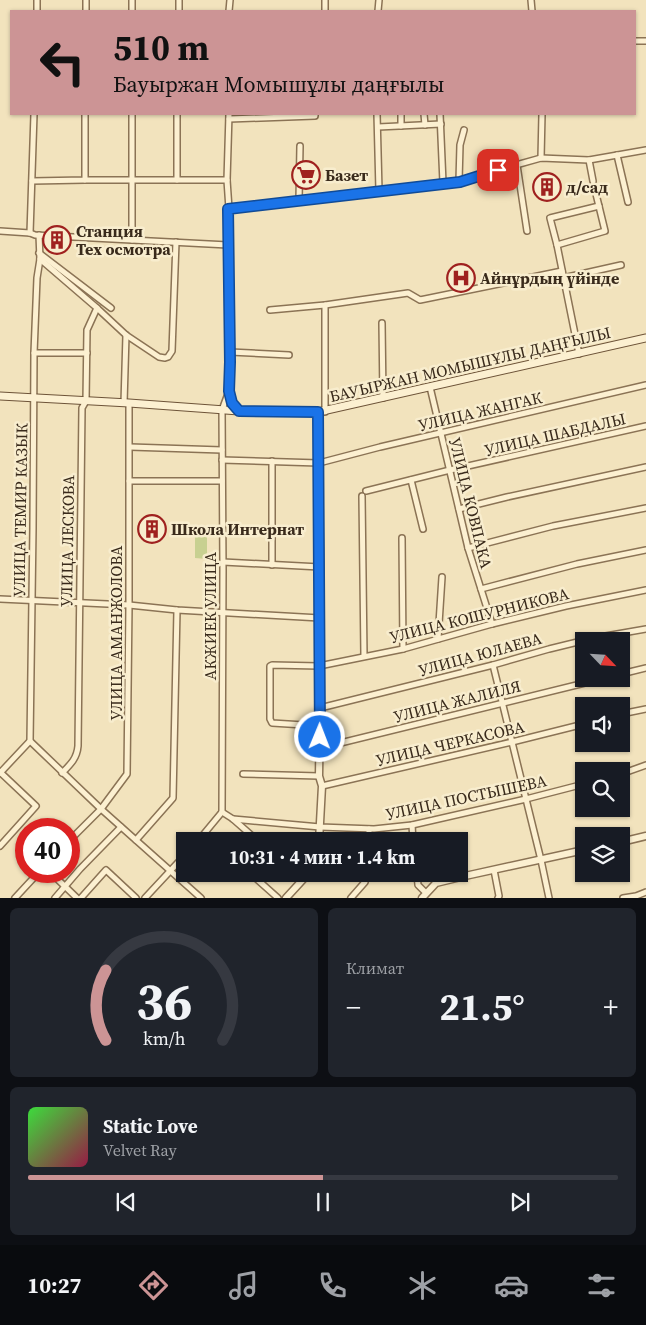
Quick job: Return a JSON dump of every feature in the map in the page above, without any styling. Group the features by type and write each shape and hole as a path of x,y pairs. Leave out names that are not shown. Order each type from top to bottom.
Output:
{"main road":[{"name":"БАУЫРЖАН МОМЫШҰЛЫ ДАҢҒЫЛЫ","path":"0,396 239,411 322,412 646,338"}],"street":[{"path":"30,232 34,115"},
{"path":"85,115 85,180"},
{"path":"132,115 132,240"},
{"path":"177,180 178,115"},
{"path":"229,116 315,115"},
{"path":"378,115 379,191"},
{"path":"401,115 401,126"},
{"path":"424,115 425,125"},
{"path":"440,115 443,183"},
{"path":"541,158 542,115"},
{"name":"АКЖИЕК УЛИЦА","path":"222,812 222,410 229,391 230,352 227,180 229,116"},
{"path":"378,127 441,124"},
{"path":"460,182 460,145 464,130"},
{"path":"299,200 300,146"},
{"path":"228,209 460,182 541,158 589,160 646,150"},
{"path":"617,155 628,202"},
{"path":"589,160 593,181"},
{"path":"517,165 527,232"},
{"path":"32,181 227,180"},
{"path":"557,245 605,231 596,194"},
{"path":"579,354 550,218 599,206"},
{"path":"0,231 30,232 39,235 228,245"},
{"name":"УЛИЦА ТЕМИР КАЗЫК","path":"30,741 34,353 37,278 40,256 39,235"},
{"path":"40,256 126,335 159,357 165,358 172,351 176,242"},
{"path":"40,256 111,308"},
{"path":"563,278 621,265"},
{"path":"270,310 325,305 408,293 420,300 562,271"},
{"path":"320,832 322,786 319,776 320,463 325,305"},
{"name":"УЛИЦА ЛЕСКОВА","path":"62,773 74,760 77,752 82,408 86,401 87,330 97,308"},
{"path":"382,323 383,398"},
{"name":"УЛИЦА АМАНЖОЛОВА","path":"80,830 100,809 127,774 130,447 126,335"},
{"path":"230,352 289,355"},
{"path":"34,353 87,353"},
{"name":"УЛИЦА ЖАНГАК","path":"222,460 320,463 380,447 646,385"},
{"name":"УЛИЦА КОВПАКА","path":"430,388 468,548 492,624"},
{"path":"229,391 232,403 239,411"},
{"name":"УЛИЦА ШАБДАЛЫ","path":"364,656 364,494 450,470 646,426"},
{"path":"130,447 222,450"},
{"path":"272,462 272,565"},
{"path":"459,509 646,467"},
{"path":"412,480 423,529"},
{"path":"129,481 222,481"},
{"path":"468,548 553,526 646,508"},
{"path":"402,538 403,648"},
{"path":"480,589 576,564 646,550"},
{"path":"223,562 320,567"},
{"path":"438,639 442,577"},
{"name":"УЛИЦА КОШУРНИКОВА","path":"320,726 272,723 270,719 270,666 319,666 403,648 566,606 646,590"},
{"path":"0,598 320,618"},
{"path":"136,840 173,798 177,610"},
{"name":"УЛИЦА ЮЛАЕВА","path":"320,708 594,638 646,629"},
{"path":"493,664 549,898"},
{"path":"630,672 646,668"},
{"name":"УЛИЦА ЖАЛИЛЯ","path":"320,748 575,685"},
{"path":"630,712 646,709"},
{"name":"УЛИЦА ЧЕРКАСОВА","path":"322,786 575,726"},
{"path":"0,846 36,806 0,773 30,741 100,809 201,898"},
{"path":"630,771 646,766"},
{"path":"243,774 319,776"},
{"name":"УЛИЦА ПОСТЫШЕВА","path":"233,819 320,827 369,829 412,825 575,786"},
{"path":"207,832 222,812 248,832"},
{"path":"412,825 412,832"},
{"path":"55,898 120,827"},
{"path":"630,840 646,836"},
{"path":"418,882 424,895 436,884 575,852"},
{"path":"145,898 176,865"},
{"path":"81,898 106,870 136,898"},
{"path":"494,870 498,898"},
{"path":"260,882 278,898"},
{"path":"286,898 300,882"},
{"path":"351,898 365,882"},
{"path":"15,898 29,883"},
{"path":"61,883 77,898"},
{"path":"623,898 636,897 646,892"}],"green space":[{"path":"195,535 207,535 207,559 195,558"}],"place":[{"name":"Базет","path":"306,175"},
{"name":"д/сад","path":"547,187"},
{"name":"Станция Тех осмотра","path":"57,240"},
{"name":"Айнұрдың үйінде","path":"461,278"},
{"name":"Школа Интернат","path":"152,529"}],"route":[{"path":"320,737 320,463 318,412 239,411 232,403 229,391 228,209 460,182 498,170"}]}
